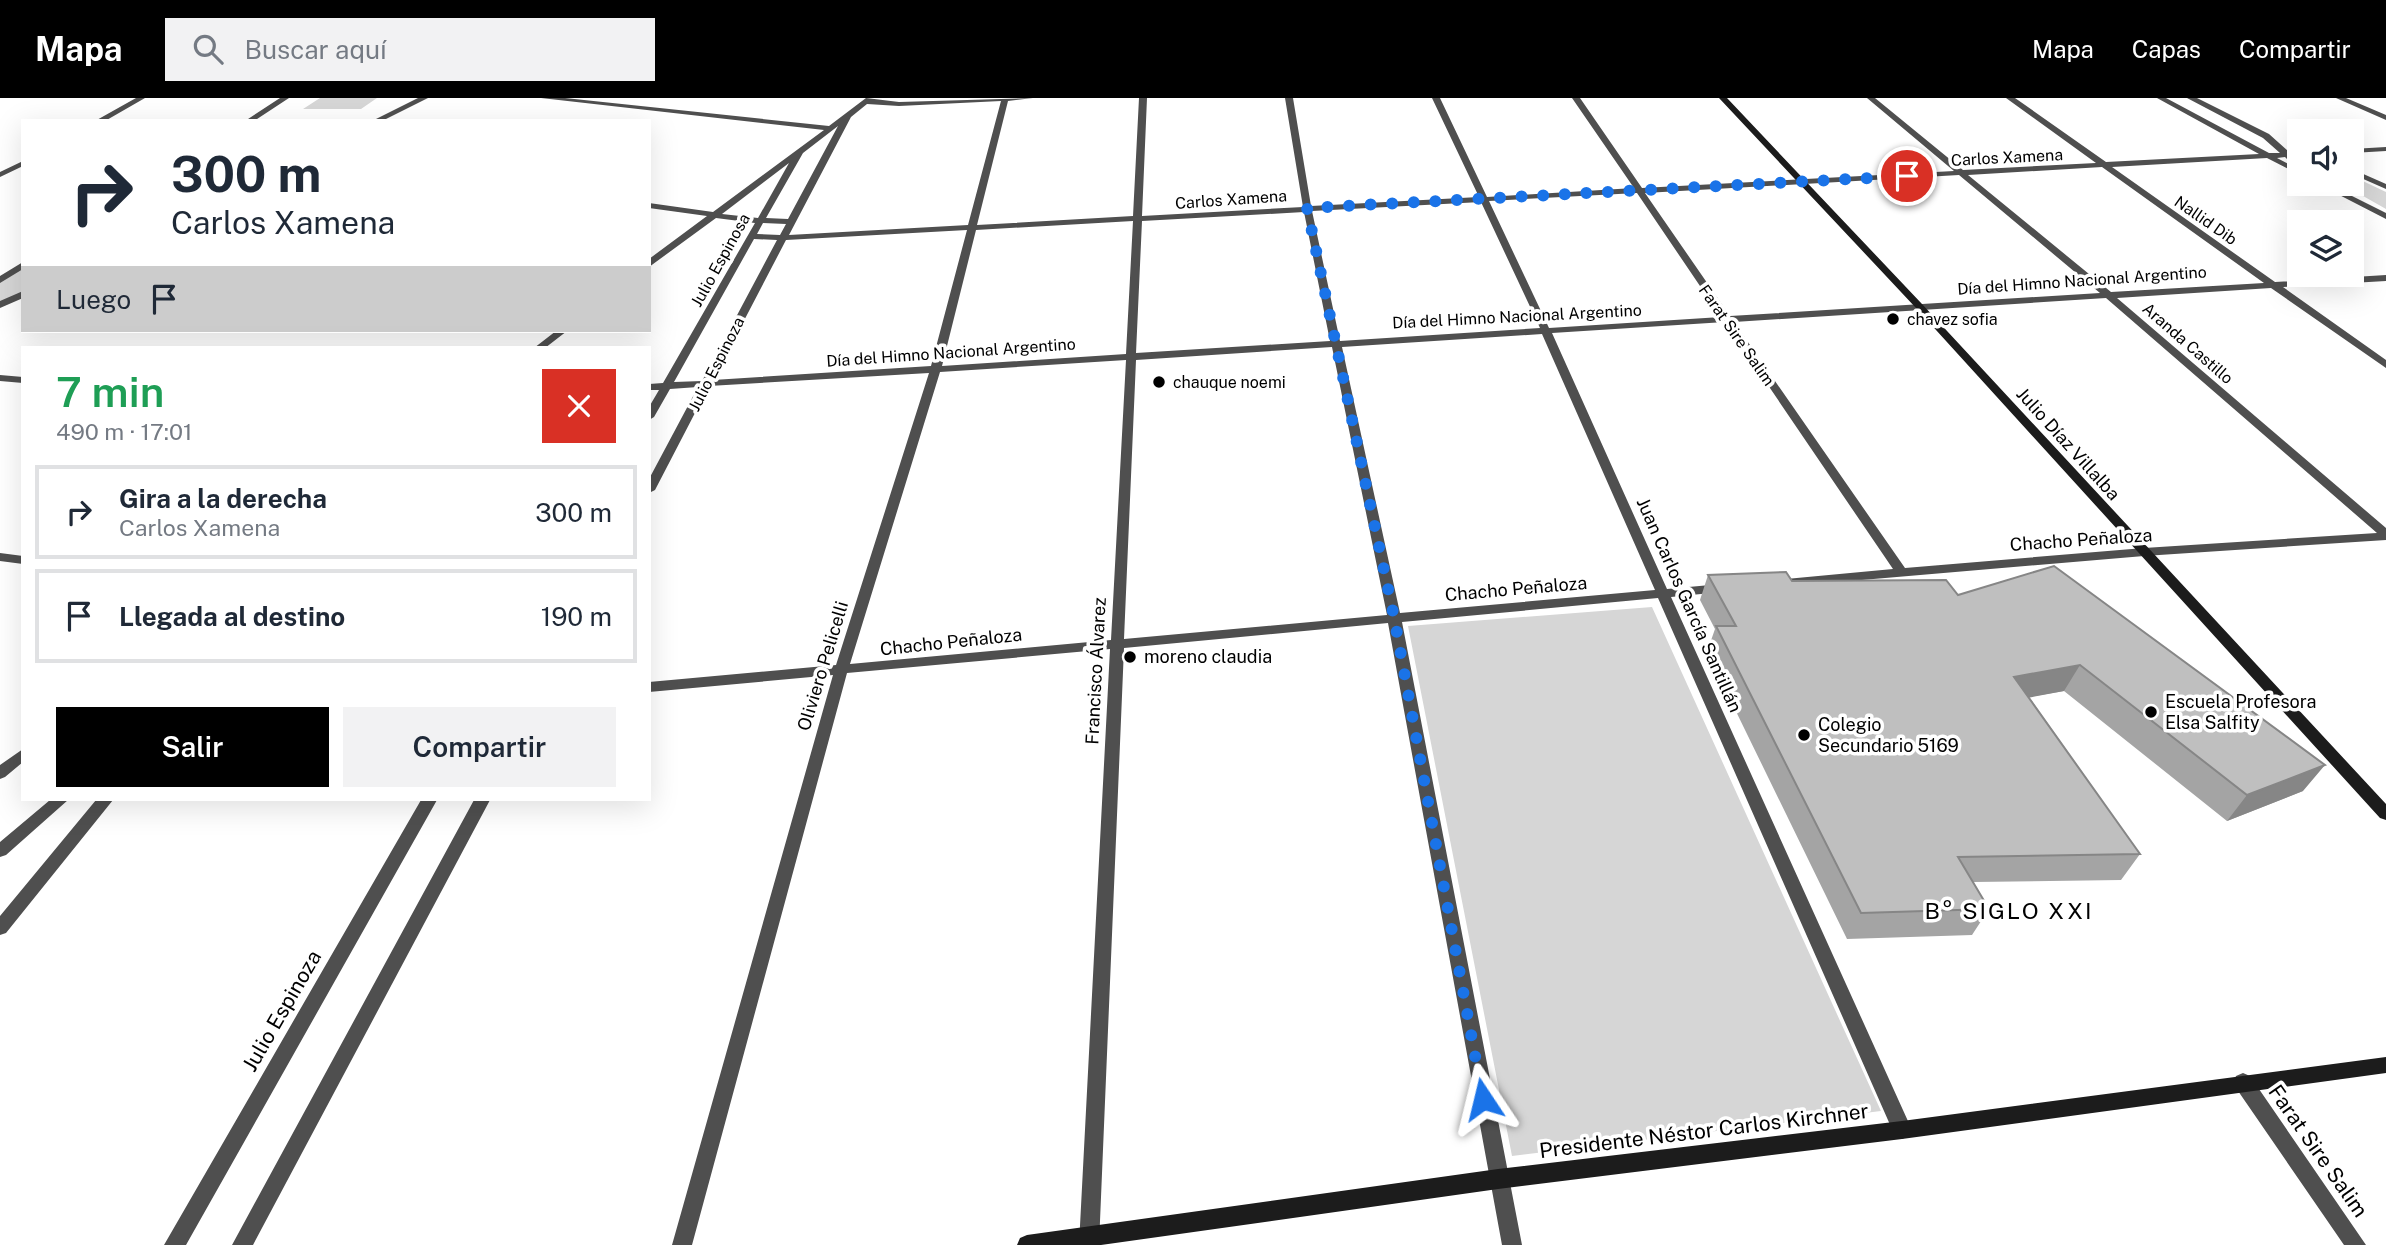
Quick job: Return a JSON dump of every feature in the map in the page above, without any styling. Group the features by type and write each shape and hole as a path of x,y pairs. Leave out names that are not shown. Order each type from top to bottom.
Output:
{"street":[{"path":"103,119 141,98"},
{"path":"252,119 285,98"},
{"path":"380,119 424,98"},
{"path":"545,98 829,128"},
{"path":"651,262 868,100 899,104 1029,98"},
{"name":"Francisco Álvarez","path":"1089,1241 1143,98"},
{"path":"1289,98 1307,208 1394,617 1512,1245"},
{"name":"Juan Carlos García Santillán","path":"1436,98 1545,329 1902,1130"},
{"name":"Farat Sire Salim","path":"1576,98 1900,571"},
{"name":"Julio Díaz Villalba","path":"1723,98 1919,306 2386,814"},
{"name":"Aranda Castillo","path":"1871,98 2107,294 2386,535"},
{"name":"Nallid Dib","path":"2011,98 2386,365"},
{"path":"2161,98 2287,167"},
{"path":"2191,98 2287,146"},
{"path":"2340,98 2386,118"},
{"name":"Oliviero Pelicelli","path":"682,1245 841,671 936,368 1004,99"},
{"path":"782,238 849,113"},
{"path":"2266,136 2287,155"},
{"name":"Julio Espinosa","path":"667,386 801,149"},
{"path":"2364,150 2386,149"},
{"name":"Carlos Xamena","path":"751,236 782,238 969,229 1482,198 2287,156"},
{"path":"0,162 21,163"},
{"path":"0,175 21,164"},
{"path":"2364,177 2386,187"},
{"path":"2350,197 2386,216"},
{"path":"651,205 714,214 741,221 790,222"},
{"name":"Julio Espinoza","path":"651,486 782,238"},
{"path":"0,280 21,266"},
{"name":"Día del Himno Nacional Argentino","path":"651,387 2386,278"},
{"path":"0,305 21,295"},
{"path":"542,346 559,333"},
{"path":"0,379 21,380"},
{"name":"Julio Espinoza","path":"651,414 667,386"},
{"name":"Chacho Peñaloza","path":"1760,584 2386,535"},
{"path":"0,557 21,559"},
{"name":"Chacho Peñaloza","path":"651,687 1732,587"},
{"path":"0,773 21,756"},
{"path":"0,851 59,801"},
{"path":"0,928 104,801"},
{"name":"Julio Espinoza","path":"174,1245 428,801"},
{"path":"242,1245 481,801"},
{"name":"Presidente Néstor Carlos Kirchner","path":"1027,1245 1089,1241 1498,1179 1902,1130 2243,1082 2386,1065"},
{"name":"Farat Sire Salim","path":"2243,1082 2356,1245"}],"shaded area":[{"path":"320,98 377,98 361,109 303,109"},
{"path":"2364,182 2386,192 2386,209 2363,196"},
{"path":"21,268 21,295 0,305 0,282"},
{"path":"1652,607 1881,1111 1512,1156 1408,626"}],"building":[{"path":"2054,566 2325,765 2247,795 2080,665 2014,677 2140,854 1958,857 1989,909 1861,913 1716,626 1736,626 1708,575 1786,572 1792,581 1946,580 1958,595"}],"place":[{"name":"chavez sofia","path":"1893,319"},
{"name":"chauque noemi","path":"1159,382"},
{"name":"moreno claudia","path":"1130,657"},
{"name":"Escuela Profesora Elsa Salfity","path":"2151,712"},
{"name":"Colegio Secundario 5169","path":"1804,735"}],"district":[{"name":"B° SIGLO XXI","path":"2009,911"}],"route":[{"path":"1483,1099 1394,617 1307,208 1907,176"}]}
